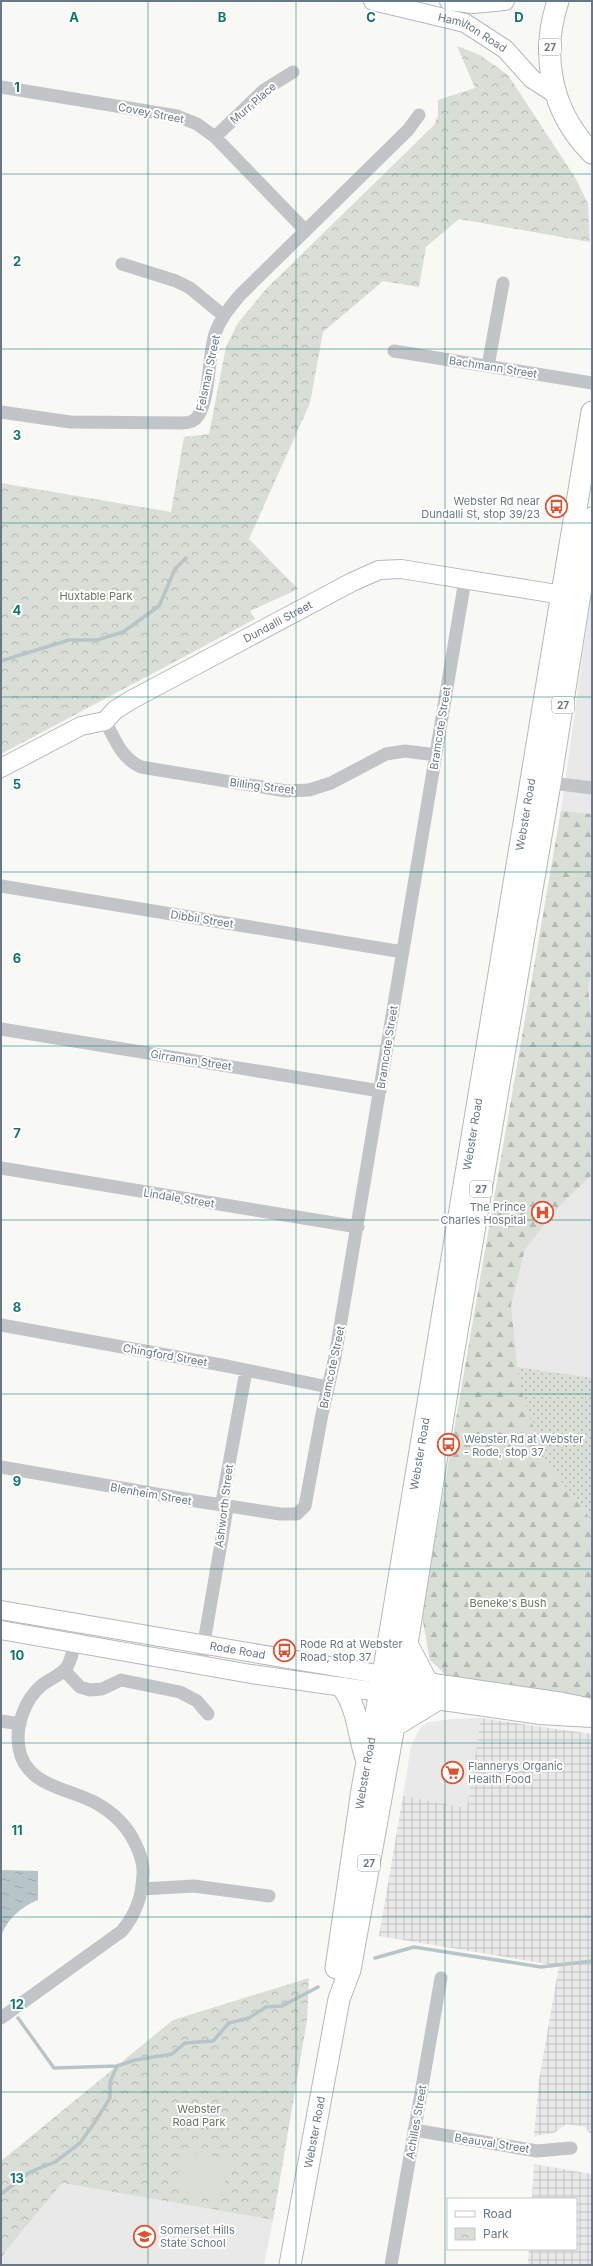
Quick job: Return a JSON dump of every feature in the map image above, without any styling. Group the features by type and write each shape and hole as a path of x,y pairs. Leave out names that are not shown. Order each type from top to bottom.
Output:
{"main road":[{"name":"Hamilton Road","path":"373,1 465,23 505,49 532,79 554,93"},
{"name":"Hamilton Road","path":"449,1 473,4 505,1"},
{"name":"27","path":"558,1 550,42 549,61 554,93 570,127 592,153"},
{"name":"Webster Road","path":"339,1999 336,1968 367,1762 391,1685 407,1644 453,1353 550,783 592,412"},
{"name":"Webster Road","path":"290,2265 339,1999 350,1970 394,1726 391,1685 530,781 570,596 592,518"},
{"name":"Dundalli Street","path":"1,768 81,726 105,720 115,710 131,700 368,574 379,570 401,570 570,596"},
{"name":"Rode Road","path":"1,1610 204,1645 391,1685 432,1691 562,1702 592,1708"},
{"name":"Rode Road","path":"1,1630 200,1666 343,1688 391,1685"},
{"path":"394,1726 432,1691 407,1644"},
{"path":"343,1688 353,1704 360,1741 367,1762"},
{"name":"Rode Road","path":"432,1691 540,1715 592,1718"}],"street":[{"name":"Murr Place","path":"215,137 264,90 293,72"},
{"name":"Covey Street","path":"1,87 177,116 197,124 215,137 305,230"},
{"name":"Felsman Street","path":"1,412 70,422 191,422 199,415 202,407 213,344 224,316 240,295 408,130 419,115"},
{"path":"122,264 176,281 190,288 224,316"},
{"path":"488,366 503,283"},
{"name":"Bachmann Street","path":"394,350 592,383"},
{"name":"Bramcote Street","path":"300,1512 306,1501 335,1356 358,1227 465,580"},
{"name":"Billing Street","path":"105,720 123,754 133,763 141,767 286,791 309,790 330,783 386,754 405,751 436,755"},
{"path":"530,781 592,788"},
{"name":"Dibbil Street","path":"1,886 403,952"},
{"name":"Girraman Street","path":"1,1029 380,1091"},
{"name":"Lindale Street","path":"1,1168 358,1227"},
{"name":"Chingford Street","path":"1,1325 328,1387"},
{"name":"Ashworth Street","path":"200,1666 226,1514 223,1497 246,1371"},
{"name":"Blenheim Street","path":"1,1467 224,1506 287,1514 300,1512"},
{"path":"1,2018 122,1931 135,1912 142,1889 142,1864 137,1846 127,1830 103,1807 50,1785 35,1776 21,1756 18,1740 20,1724 31,1698 41,1686 64,1670 69,1662 77,1623"},
{"path":"64,1670 80,1687 90,1690 102,1690 121,1680 180,1692 197,1701 208,1714"},
{"path":"1,1720 20,1724"},
{"path":"142,1889 194,1886 269,1896"},
{"name":"Achilles Street","path":"391,2265 441,1978"},
{"name":"Beauval Street","path":"414,2130 537,2150 571,2148"}],"shaded area":[{"name":"Beneke's Bush","path":"592,588 592,1703 430,1660 422,1616 561,811"},
{"path":"481,1718 467,1808 403,1796 411,1746 419,1730 427,1723 450,1719"},
{"path":"481,1718 592,1734 592,2136 585,2127 566,2124 554,2133 534,2136 539,2080 559,1966 379,1936 403,1796 467,1808"},
{"path":"534,2164 591,2174 592,2168 592,2265 528,2265 529,2250 577,2250 577,2198 532,2198"},
{"name":"Somerset Hills State School","path":"62,2183 273,2220 264,2265 1,2265 5,2252"}],"green space":[{"name":"Huxtable Park","path":"457,46 480,55 508,75 576,179 588,204 590,242 459,219 426,247 419,287 383,281 323,332 310,403 249,539 298,589 250,611 255,619 1,754 1,483 171,512 184,437 209,434 226,347 238,323 266,289 434,125 438,116 438,100 475,88"},
{"name":"Beneke's Bush","path":"561,811 592,814 592,970 588,988 592,1027 592,1175 563,1202 525,1249 511,1305 519,1386 545,1461 592,1521 592,1703 450,1679 430,1660 422,1616"},
{"path":"517,1367 592,1378 592,1521 545,1461 519,1387"},
{"name":"Webster Road Park","path":"309,1978 307,2020 273,2220 62,2183 5,2252 1,2262 1,2161 173,2020"},
{"path":"182,2152 231,2159 221,2197 192,2194 178,2179"}],"water":[{"path":"1,1870 38,1871 38,1900 26,1906 16,1914 7,1924 1,1936"}],"waterway":[{"path":"1,661 69,640 97,640 123,632 159,606 175,569 186,558"},
{"path":"375,1958 414,1947 541,1967 592,1961"},
{"path":"1,2194 30,2172 55,2162 80,2143 110,2098 110,2082 117,2066 135,2060 172,2054 185,2043 213,2041 229,2023 249,2018 266,2007 282,2006 318,1987"},
{"path":"18,2018 54,2068 117,2066"}],"place":[{"name":"Webster Rd near Dundalli St, stop 39/23","path":"556,507"},
{"name":"The Prince Charles Hospital","path":"542,1213"},
{"name":"Webster Rd at Webster - Rode, stop 37","path":"449,1445"},
{"name":"Rode Rd at Webster Road, stop 37","path":"285,1650"},
{"name":"Flannerys Organic Health Food","path":"452,1772"},
{"name":"Somerset Hills State School","path":"144,2236"}]}
